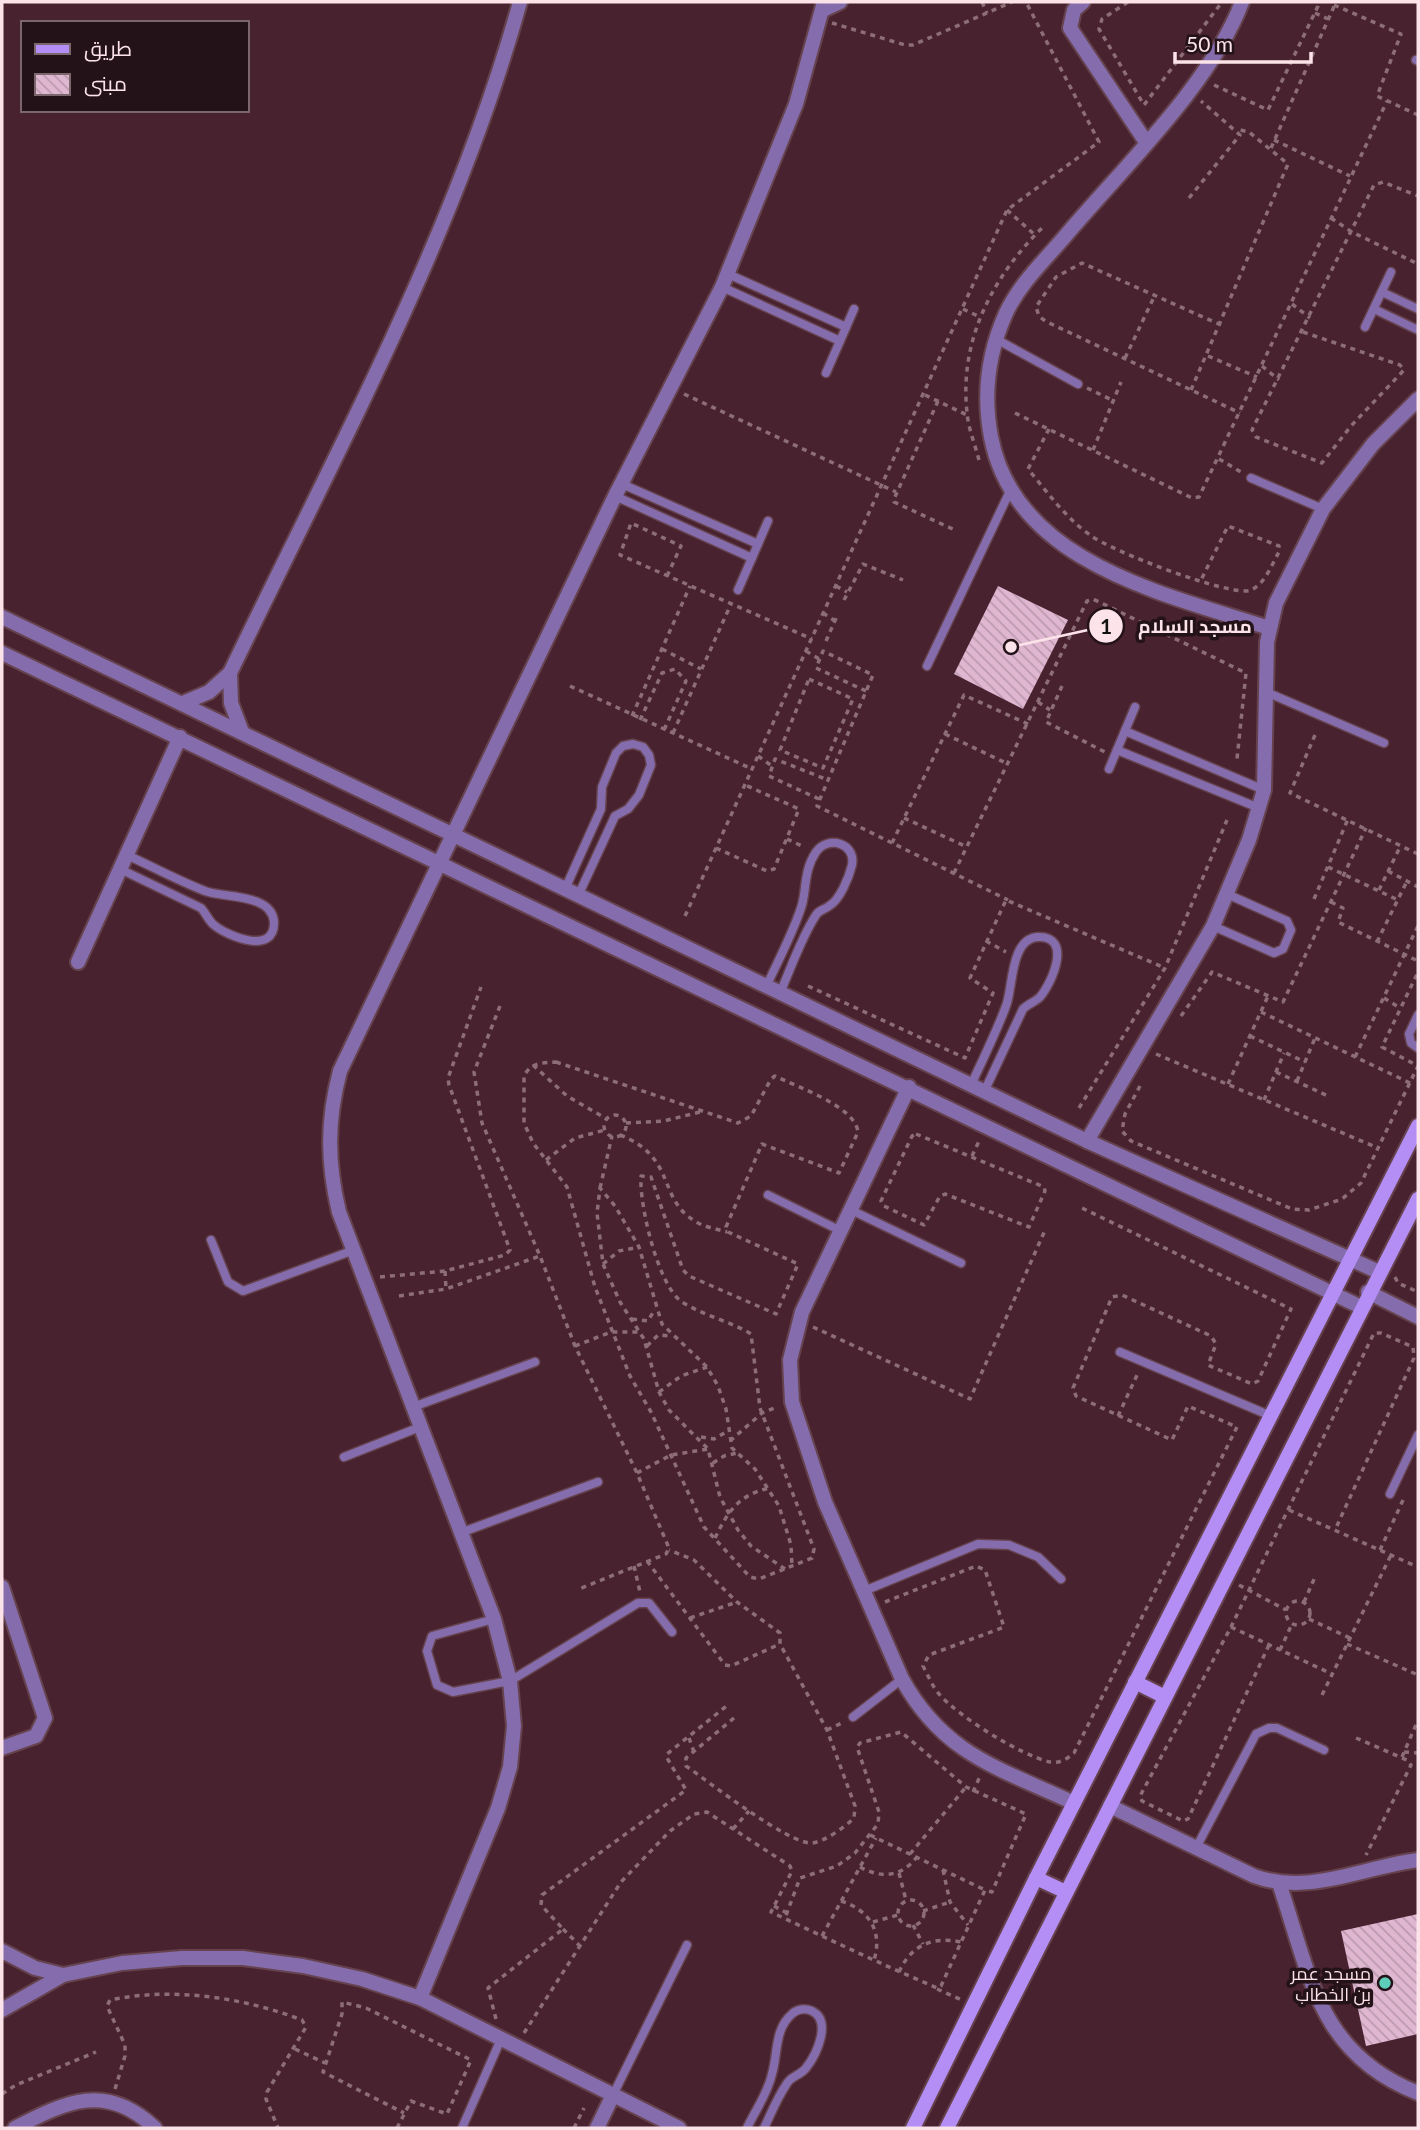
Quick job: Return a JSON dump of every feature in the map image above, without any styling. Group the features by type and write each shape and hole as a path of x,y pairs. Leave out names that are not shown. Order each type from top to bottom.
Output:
{"street":[{"path":"183,703 209,692 230,673 394,332 479,132 520,2"},
{"path":"420,1998 498,1808 510,1767 514,1726 510,1681 494,1619 339,1212 331,1177 328,1141 331,1105 340,1071 452,835 619,490 725,281 796,104 822,10 841,2"},
{"path":"1083,2 1074,10 1070,28 1146,142"},
{"path":"1242,2 1230,30 1189,91 1022,286 996,339 987,377 987,416 994,455 1010,491 1057,538 1113,575 1269,628"},
{"path":"1087,1141 1213,926 1259,808 1264,790 1269,628 1276,603 1322,509 1373,444 1418,399"},
{"path":"2,617 1087,1141 1379,1272"},
{"path":"2,653 909,1087 1361,1307"},
{"path":"230,673 231,703 242,732"},
{"path":"78,962 180,737"},
{"path":"909,1087 839,1230 799,1321 790,1360 792,1402 825,1502 902,1679 930,1721 960,1748 1074,1803"},
{"path":"913,2128 1036,1878 1418,1126"},
{"path":"947,2128 1418,1199"},
{"path":"1368,1293 1418,1317"},
{"path":"2,1587 45,1718 36,1736 2,1748"},
{"path":"1135,1682 1165,1697"},
{"path":"1110,1806 1254,1876 1279,1883 1305,1884 1418,1860"},
{"path":"1036,1878 1066,1892"},
{"path":"1279,1883 1324,2013 1341,2041 1364,2064 1391,2083 1418,2093"},
{"path":"2,1951 34,1968 63,1975"},
{"path":"2,2010 63,1975 134,1962 182,1958 243,1958 303,1966 362,1979 420,1998 679,2128"},
{"path":"597,2128 613,2095"},
{"path":"15,2128 83,2098 111,2101 134,2111 155,2128"}],"lane":[{"path":"1365,327 1391,272"},
{"path":"725,281 846,327"},
{"path":"725,281 840,341"},
{"path":"1381,292 1418,309"},
{"path":"826,373 854,309"},
{"path":"1374,309 1418,330"},
{"path":"996,339 1078,384"},
{"path":"1251,478 1322,509"},
{"path":"619,490 758,544"},
{"path":"619,490 752,558"},
{"path":"927,666 1010,491"},
{"path":"738,590 768,521"},
{"path":"1266,692 1384,743"},
{"path":"1110,769 1135,707"},
{"path":"1125,731 1264,790"},
{"path":"634,744 643,747 649,755 651,765 639,795 628,809 615,816 572,893 601,809 602,787 616,752 624,746 634,744"},
{"path":"1116,754 1259,808"},
{"path":"834,842 844,845 851,853 852,863 836,901 816,914 773,990 802,907 803,885 816,852 825,844 834,842"},
{"path":"120,869 201,908 209,920 223,930 253,943 271,934 274,924 272,914 265,906 231,893 208,892 127,855"},
{"path":"1213,926 1273,953 1283,949 1291,930 1287,921 1227,894"},
{"path":"1041,937 1057,948 1059,958 1042,996 1023,1009 978,1088 1008,1002 1009,980 1023,946 1031,939 1041,937"},
{"path":"1418,1015 1409,1034 1411,1043 1418,1048"},
{"path":"768,1195 839,1230"},
{"path":"849,1209 961,1263"},
{"path":"211,1240 228,1282 243,1291 354,1250"},
{"path":"1120,1352 1271,1416"},
{"path":"413,1407 536,1362"},
{"path":"344,1457 420,1427"},
{"path":"1390,1494 1418,1435"},
{"path":"460,1532 598,1482"},
{"path":"864,1591 978,1544 1009,1545 1038,1557 1060,1579"},
{"path":"494,1619 432,1636 427,1650 437,1685 447,1692 510,1681 642,1602 649,1604 672,1632"},
{"path":"853,1717 902,1679"},
{"path":"1196,1848 1256,1734 1269,1727 1277,1728 1324,1750"},
{"path":"613,2095 687,1945"},
{"path":"747,2128 772,2074 774,2052 788,2018 795,2011 805,2009 815,2013 821,2020 823,2030 810,2061 800,2074 787,2082 764,2128"},
{"path":"462,2128 508,2042"}],"path":[{"path":"982,2 987,13"},
{"path":"822,10 905,45 913,45 1012,2"},
{"path":"685,916 1007,210 1099,142 1026,2"},
{"path":"1128,2 1102,19 1099,29 1144,105 1222,2"},
{"path":"1199,78 1269,110 1318,2"},
{"path":"1270,148 1335,4 1401,35 1377,94 1418,115"},
{"path":"1315,13 1328,19"},
{"path":"1189,91 1236,129 1240,136 1189,198"},
{"path":"1015,413 1196,499 1202,495 1387,101"},
{"path":"1191,390 1288,164 1248,131 1236,129"},
{"path":"1274,140 1350,176"},
{"path":"1303,332 1400,365 1404,373 1351,426 1326,461 1319,463 1252,434 1377,183 1418,196"},
{"path":"1007,210 1035,234"},
{"path":"1331,218 1352,233 1418,264"},
{"path":"1221,325 1080,263 1050,283 1036,307 1039,316 1045,321 1240,413"},
{"path":"1125,358 1155,295"},
{"path":"1291,303 1310,318"},
{"path":"963,309 980,317"},
{"path":"1207,355 1257,377"},
{"path":"1262,366 1279,380"},
{"path":"1093,450 1121,382"},
{"path":"1078,384 1114,401"},
{"path":"673,388 771,437 896,492"},
{"path":"924,394 967,415"},
{"path":"938,401 896,492 894,502 957,531"},
{"path":"1049,429 1028,469 1069,518 1093,537 1125,555 1201,580 1234,590 1252,590 1259,585 1280,548 1275,543 1228,526 1201,580"},
{"path":"1219,459 1251,478"},
{"path":"667,576 681,546 631,523 620,555 667,576 812,639"},
{"path":"844,600 859,567 866,563 904,579"},
{"path":"632,716 690,586"},
{"path":"836,586 847,592"},
{"path":"954,873 1087,601 1093,599 1246,673 1237,759"},
{"path":"673,733 731,604"},
{"path":"823,613 836,618 826,641"},
{"path":"662,649 701,669"},
{"path":"806,651 819,659"},
{"path":"866,691 817,669 823,651 872,673 866,691 819,799 818,806 1008,900 1164,968"},
{"path":"640,720 662,673 675,669 680,658"},
{"path":"664,730 686,681 675,669"},
{"path":"809,679 853,699 839,733 823,768 780,750 809,679"},
{"path":"570,686 752,769"},
{"path":"1062,686 1046,720 1048,724 1116,754"},
{"path":"892,843 965,694 1028,724"},
{"path":"1038,702 1051,709"},
{"path":"839,733 847,736"},
{"path":"944,734 1008,764"},
{"path":"1315,735 1290,792 1418,854"},
{"path":"758,756 772,766"},
{"path":"819,799 769,777 772,766 777,758 828,780"},
{"path":"716,848 770,872 787,839 799,809 745,785"},
{"path":"904,818 967,846"},
{"path":"1314,899 1348,819"},
{"path":"1079,1108 1164,968 1227,820"},
{"path":"1179,1019 1211,972 1283,1002 1366,828"},
{"path":"787,839 816,852"},
{"path":"1378,891 1401,845"},
{"path":"1328,867 1398,900"},
{"path":"1388,872 1418,887"},
{"path":"1377,942 1407,881"},
{"path":"808,986 967,1058 993,993 970,980 1003,901 1008,900"},
{"path":"1331,902 1343,908 1338,922 1418,961"},
{"path":"1355,1057 1418,926"},
{"path":"986,941 1018,958"},
{"path":"364,1279 445,1271 505,1255 511,1247 449,1085 481,987"},
{"path":"1228,1084 1268,996"},
{"path":"1384,998 1401,1008"},
{"path":"500,1006 474,1079 485,1131 540,1256 575,1346 669,1549 694,1561 737,1602 780,1633 780,1644 827,1730 855,1811 850,1822 811,1843 749,1811 686,1766 686,1758 734,1718"},
{"path":"1261,1012 1410,1083"},
{"path":"1250,1036 1305,1062"},
{"path":"1297,1082 1315,1038"},
{"path":"1264,1100 1284,1053"},
{"path":"1150,1066 1156,1054 1378,1148"},
{"path":"605,1130 612,1136 620,1135 650,1151 660,1164 672,1196 694,1221 798,1264 776,1314 690,1276 684,1270 651,1177 640,1176 639,1196 664,1277 673,1294 697,1310 751,1334 753,1374 762,1413 815,1551 812,1558 759,1579 745,1576 704,1527 671,1455 630,1377 611,1332 567,1187 533,1143 524,1123 524,1076 533,1065 556,1062 732,1122 746,1121 775,1076 845,1110 858,1128 839,1173 762,1144 726,1227 728,1233"},
{"path":"533,1065 567,1096 607,1119"},
{"path":"1144,1078 1125,1114 1122,1131 1127,1138 1292,1209 1309,1210 1342,1199 1361,1183 1418,1066"},
{"path":"1276,1072 1328,1096"},
{"path":"605,1130 607,1119 615,1114 626,1123 664,1121 702,1111"},
{"path":"620,1135 626,1123"},
{"path":"546,1160 575,1138 605,1130"},
{"path":"916,1134 1045,1190 1027,1228 945,1194 940,1196 927,1223 922,1225 886,1207 881,1201 912,1136 916,1134"},
{"path":"612,1136 600,1188 597,1226 603,1264 610,1283 647,1346 659,1392 669,1410 699,1437 708,1450 727,1513 751,1546 785,1569"},
{"path":"600,1188 615,1206 639,1247 662,1324 707,1367 718,1387 729,1442 769,1488 786,1525 792,1566"},
{"path":"871,1608 976,1566 985,1570 1004,1627 929,1655 923,1666 936,1692 958,1713 984,1731 1050,1762 1068,1759 1237,1427 1188,1406 1172,1440 1077,1398 1073,1391 1116,1294 1211,1336 1216,1344 1208,1365 1252,1384 1258,1381 1291,1309 1082,1208"},
{"path":"799,1321 970,1399 1046,1228"},
{"path":"603,1264 619,1251 639,1247"},
{"path":"399,1296 446,1289 540,1256"},
{"path":"445,1271 446,1289"},
{"path":"1395,1276 1396,1282 1418,1292"},
{"path":"632,1319 648,1321 656,1307"},
{"path":"575,1346 611,1332 640,1332"},
{"path":"1269,1645 1188,1819 1182,1821 1142,1801 1140,1796 1231,1627 1374,1333 1389,1335 1412,1347 1414,1358 1335,1530"},
{"path":"647,1346 658,1335 674,1337"},
{"path":"1118,1416 1143,1362"},
{"path":"659,1392 681,1376 707,1367"},
{"path":"729,1442 762,1413"},
{"path":"699,1437 714,1439 728,1432"},
{"path":"636,1473 671,1455 708,1450"},
{"path":"713,1463 724,1456 737,1453"},
{"path":"715,1539 727,1513 745,1496 769,1488"},
{"path":"1380,1550 1407,1491"},
{"path":"1289,1510 1418,1567"},
{"path":"579,1589 669,1549"},
{"path":"1322,1695 1391,1555"},
{"path":"647,1561 723,1663 728,1666 780,1644"},
{"path":"634,1566 642,1602"},
{"path":"1304,1602 1315,1577"},
{"path":"1248,1592 1286,1610"},
{"path":"690,1618 737,1602"},
{"path":"1293,1602 1304,1602 1310,1609 1309,1619 1302,1624 1293,1624 1286,1615 1286,1610 1293,1602"},
{"path":"1309,1619 1350,1638"},
{"path":"1280,1650 1293,1624"},
{"path":"1231,1627 1332,1674"},
{"path":"1347,1644 1418,1675"},
{"path":"581,1947 541,1905 542,1895 686,1790 667,1757 729,1704"},
{"path":"1403,1755 1418,1720"},
{"path":"786,1916 802,1877 837,1866 855,1853 878,1824 879,1811 857,1747 860,1743 901,1732 965,1787 1026,1814 992,1892 870,1835"},
{"path":"688,1738 694,1752"},
{"path":"1356,1738 1403,1755 1418,1753"},
{"path":"1357,1872 1410,1771 1409,1762 1403,1755"},
{"path":"910,1854 965,1787"},
{"path":"508,2042 581,1947 621,1882 670,1831 702,1811 791,1867 774,1906 786,1916 822,1936 973,2005"},
{"path":"733,1829 749,1811"},
{"path":"822,1936 876,1838"},
{"path":"860,1867 886,1876 899,1873 917,1857"},
{"path":"943,1870 950,1902 968,1925"},
{"path":"899,1873 906,1900"},
{"path":"937,1989 985,1890"},
{"path":"906,1900 917,1901 923,1911 921,1920 913,1925 903,1923 898,1915 898,1909 906,1900"},
{"path":"841,1901 864,1912 872,1922 877,1935 874,1960"},
{"path":"923,1911 950,1902"},
{"path":"872,1922 898,1915"},
{"path":"913,1925 923,1944"},
{"path":"508,2042 488,1988 562,1929"},
{"path":"899,1972 912,1952 923,1944 935,1940 961,1942"},
{"path":"111,2101 125,2050 107,2006 112,1999 199,1996 258,2006 303,2022 305,2031 267,2095 278,2128"},
{"path":"397,2128 412,2101 447,2115 471,2060 366,2008 344,2001 325,2063 325,2074 404,2113"},
{"path":"295,2049 325,2063"},
{"path":"2,2094 16,2085 96,2052"},
{"path":"574,2128 584,2108"}],"building":[{"path":"998,586 1068,620 1023,709 954,674"},
{"name":"مسجد عمر بن الخطاب","path":"1418,1914 1418,2034 1366,2046 1341,1931"}],"place":[{"name":"مسجد السلام","path":"1011,647"},
{"name":"مسجد عمر بن الخطاب","path":"1385,1983"}]}
